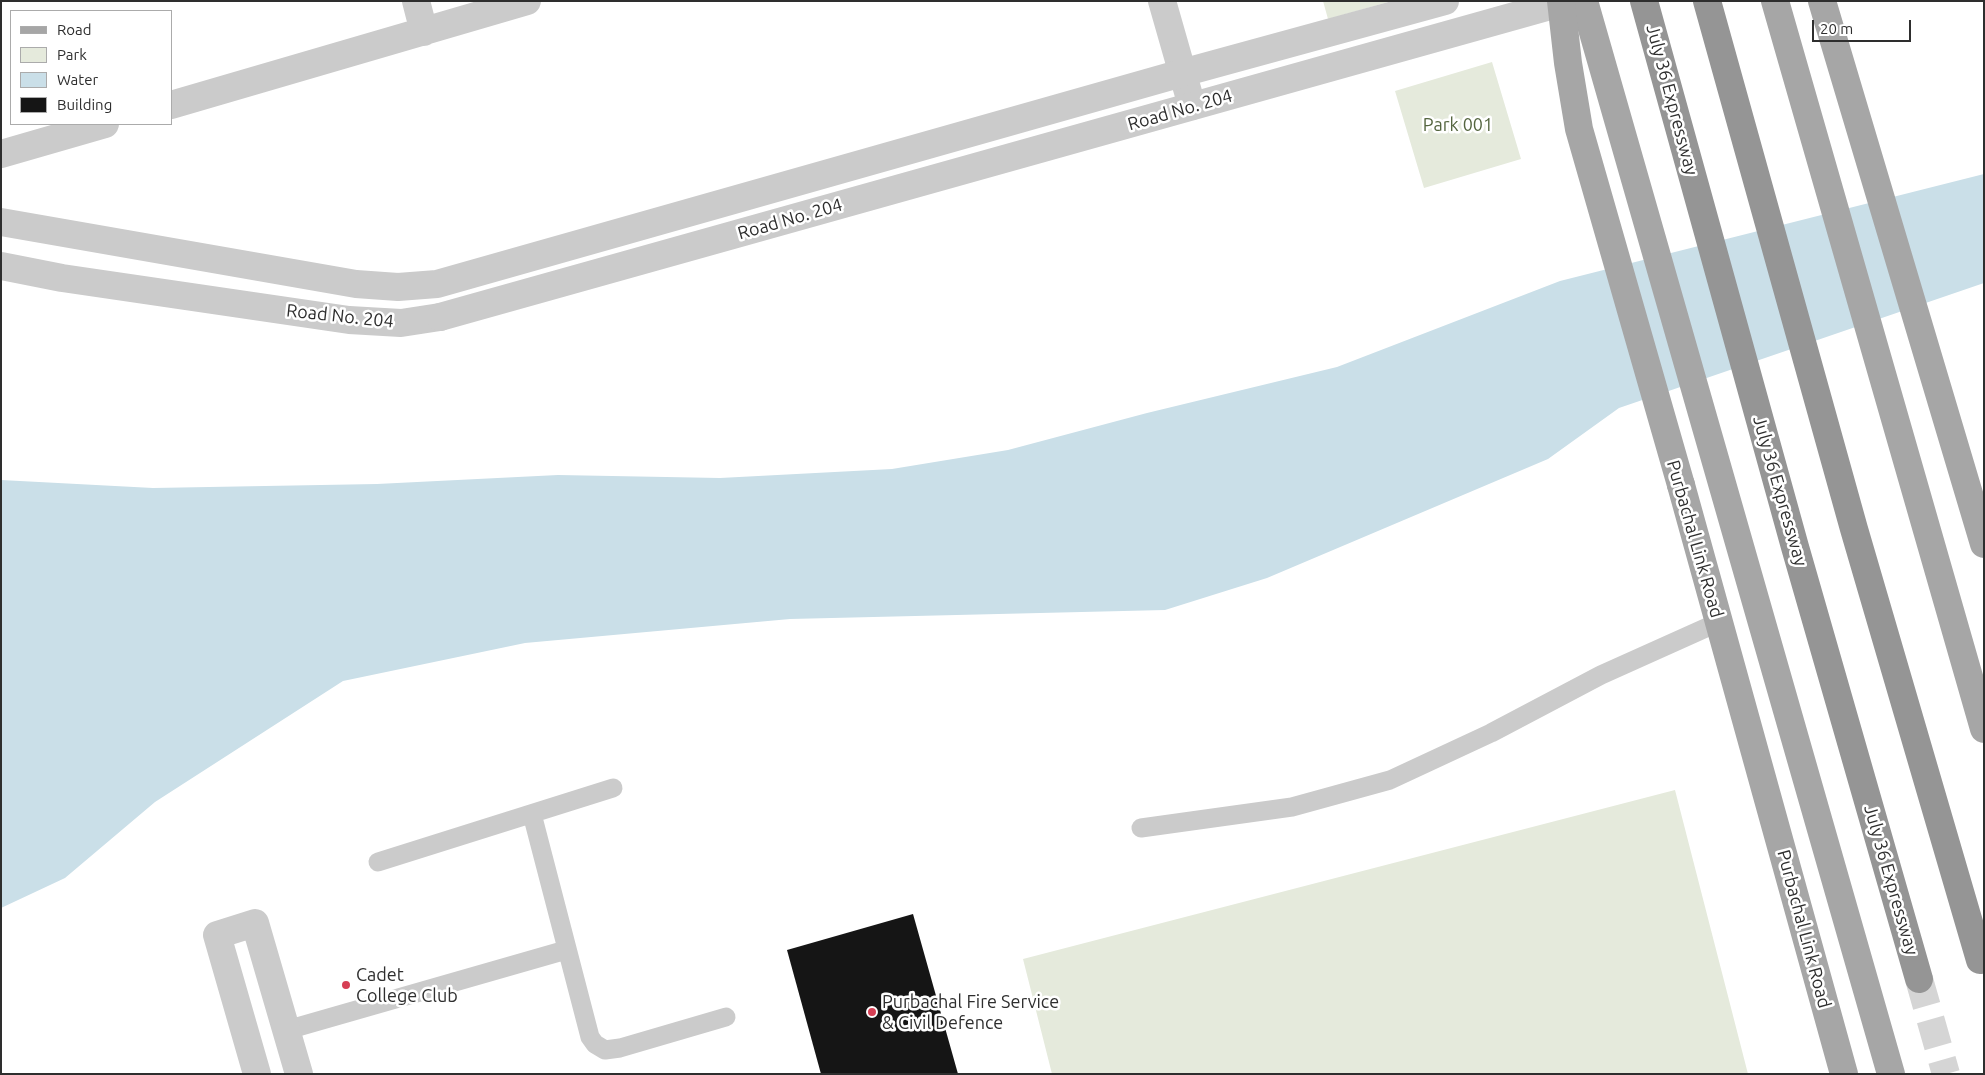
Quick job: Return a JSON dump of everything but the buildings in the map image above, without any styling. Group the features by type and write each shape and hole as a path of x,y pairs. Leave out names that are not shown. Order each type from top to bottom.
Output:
{"highway":[{"name":"July 36 Expressway","path":"1644,1 1795,547 1919,979"},
{"path":"1707,1 1854,529 1980,960"}],"main road":[{"name":"Purbachal Link Road","path":"1561,1 1578,129 1719,622 1844,1074"},
{"path":"1584,1 1891,1074"},
{"path":"1775,1 1984,729"},
{"path":"1822,1 1984,544"}],"street":[{"path":"416,1 424,32"},
{"path":"172,105 527,1"},
{"path":"1162,1 1192,106"},
{"name":"Road No. 204","path":"1,222 356,284 398,288 436,284 1182,73 1445,1"},
{"name":"Road No. 204","path":"1,266 62,278 349,320 401,323 440,317 1192,106 1522,7 1568,1"},
{"path":"1,154 102,125"},
{"path":"257,1074 217,934 255,923 299,1074"}],"lane":[{"path":"1141,828 1292,807 1390,780 1491,733 1601,676 1719,622"},
{"path":"378,862 614,788"},
{"path":"532,814 566,950 590,1037 594,1044 605,1050 620,1048 726,1017"},
{"path":"287,1030 566,950"}],"green space":[{"path":"1323,1 1392,1 1328,19"},
{"name":"Park 001","path":"1492,62 1521,159 1424,188 1395,91"},
{"path":"1675,790 1748,1074 1052,1074 1023,959"}],"water":[{"path":"1984,174 1984,283 1619,408 1548,459 1267,578 1165,610 790,619 525,643 343,681 155,802 65,878 1,908 1,480 153,488 377,484 558,475 720,478 892,469 1008,450 1147,413 1337,367 1560,281"}],"tunnel":[{"path":"1919,979 1946,1074"}],"place":[{"name":"Cadet College Club","path":"346,985"},
{"name":"Purbachal Fire Service & Civil Defence","path":"872,1012"}]}
